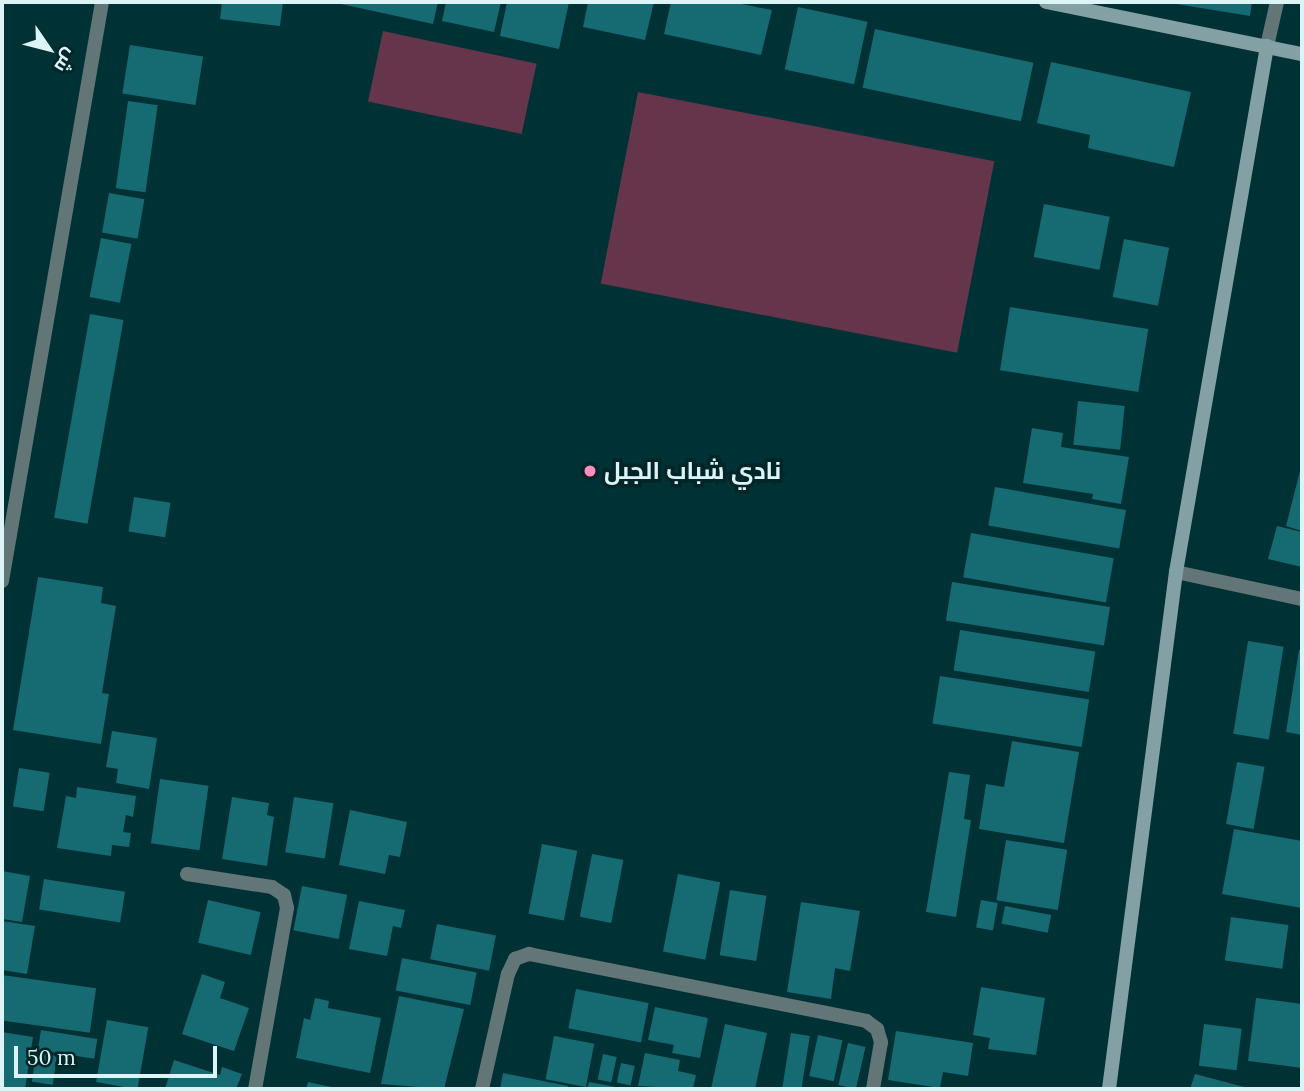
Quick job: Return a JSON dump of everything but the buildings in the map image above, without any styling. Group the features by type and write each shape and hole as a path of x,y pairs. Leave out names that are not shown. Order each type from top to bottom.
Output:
{"street":[{"path":"2,581 102,2"},
{"path":"1046,2 1302,51"},
{"path":"1109,1089 1176,572 1267,46 1277,2"},
{"path":"1176,572 1302,599"},
{"path":"187,874 272,887 284,895 287,908 255,1089"},
{"path":"482,1089 508,974 515,959 529,954 866,1021 877,1029 881,1042 873,1089"}],"shaded area":[{"path":"383,31 537,64 522,134 368,101"},
{"path":"638,92 994,161 957,353 601,283"}],"place":[{"name":"نادي شباب الجبل","path":"590,471"}]}
